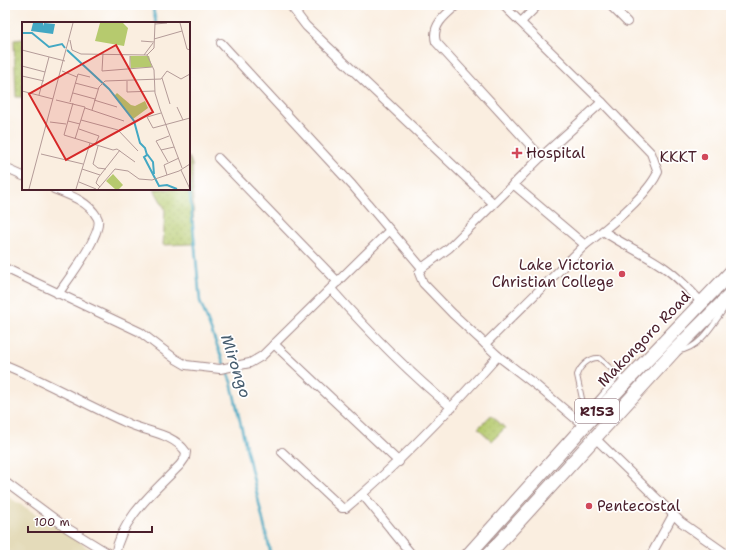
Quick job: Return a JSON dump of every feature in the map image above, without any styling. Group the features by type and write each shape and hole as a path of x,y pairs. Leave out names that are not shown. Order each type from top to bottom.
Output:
{"main road":[{"name":"Makongoro Road","path":"468,555 583,420 622,379 731,272"},
{"name":"Makongoro Road","path":"488,555 674,351 731,294"}],"street":[{"path":"290,5 306,26 493,203"},
{"path":"457,5 436,27 434,35 436,42 540,157"},
{"path":"485,344 585,245 603,231 645,191 654,181 658,172 651,153 602,102 503,5"},
{"path":"520,22 538,5"},
{"path":"610,5 627,22"},
{"path":"221,43 307,134 422,268"},
{"path":"583,420 498,356 423,283 419,273 422,268 449,248 540,157 602,102"},
{"path":"218,158 338,282"},
{"path":"5,168 22,176"},
{"path":"514,184 585,245"},
{"path":"56,190 83,202 98,218 99,223 99,229 91,245 58,294"},
{"path":"5,268 140,332 174,358 186,365 220,370 250,363 274,344 390,230"},
{"path":"603,231 618,242 661,265 683,283 701,302"},
{"path":"331,289 388,352 452,408"},
{"path":"274,344 399,462"},
{"path":"282,452 343,509 346,508 363,495 399,462 452,408 498,356"},
{"path":"5,365 59,389 127,423 144,427 165,436 182,447 186,452 185,458 132,518 119,540 115,555"},
{"path":"595,438 673,515 728,555"},
{"path":"5,482 67,528 111,555"},
{"path":"363,495 412,555"},
{"path":"651,555 673,515"}],"lane":[{"path":"674,351 685,350 700,339 726,308 731,297"},
{"path":"583,420 577,375 581,367 592,359 599,358 622,379"}],"shaded area":[{"path":"5,495 72,536 97,555 5,555"}],"green space":[{"path":"22,39 22,97 16,97 14,40"},
{"path":"190,160 192,165 194,244 163,245 165,209 155,190 190,190"},
{"path":"491,415 505,428 492,441 478,428"}],"waterway":[{"name":"Mirongo","path":"154,5 153,9 156,22"},
{"name":"Mirongo","path":"190,190 200,301 231,382 271,555"}],"place":[{"name":"Hospital","path":"517,153"},
{"name":"KKKT","path":"705,157"},
{"name":"Lake Victoria Christian College","path":"622,274"},
{"name":"Pentecostal","path":"589,506"}]}
